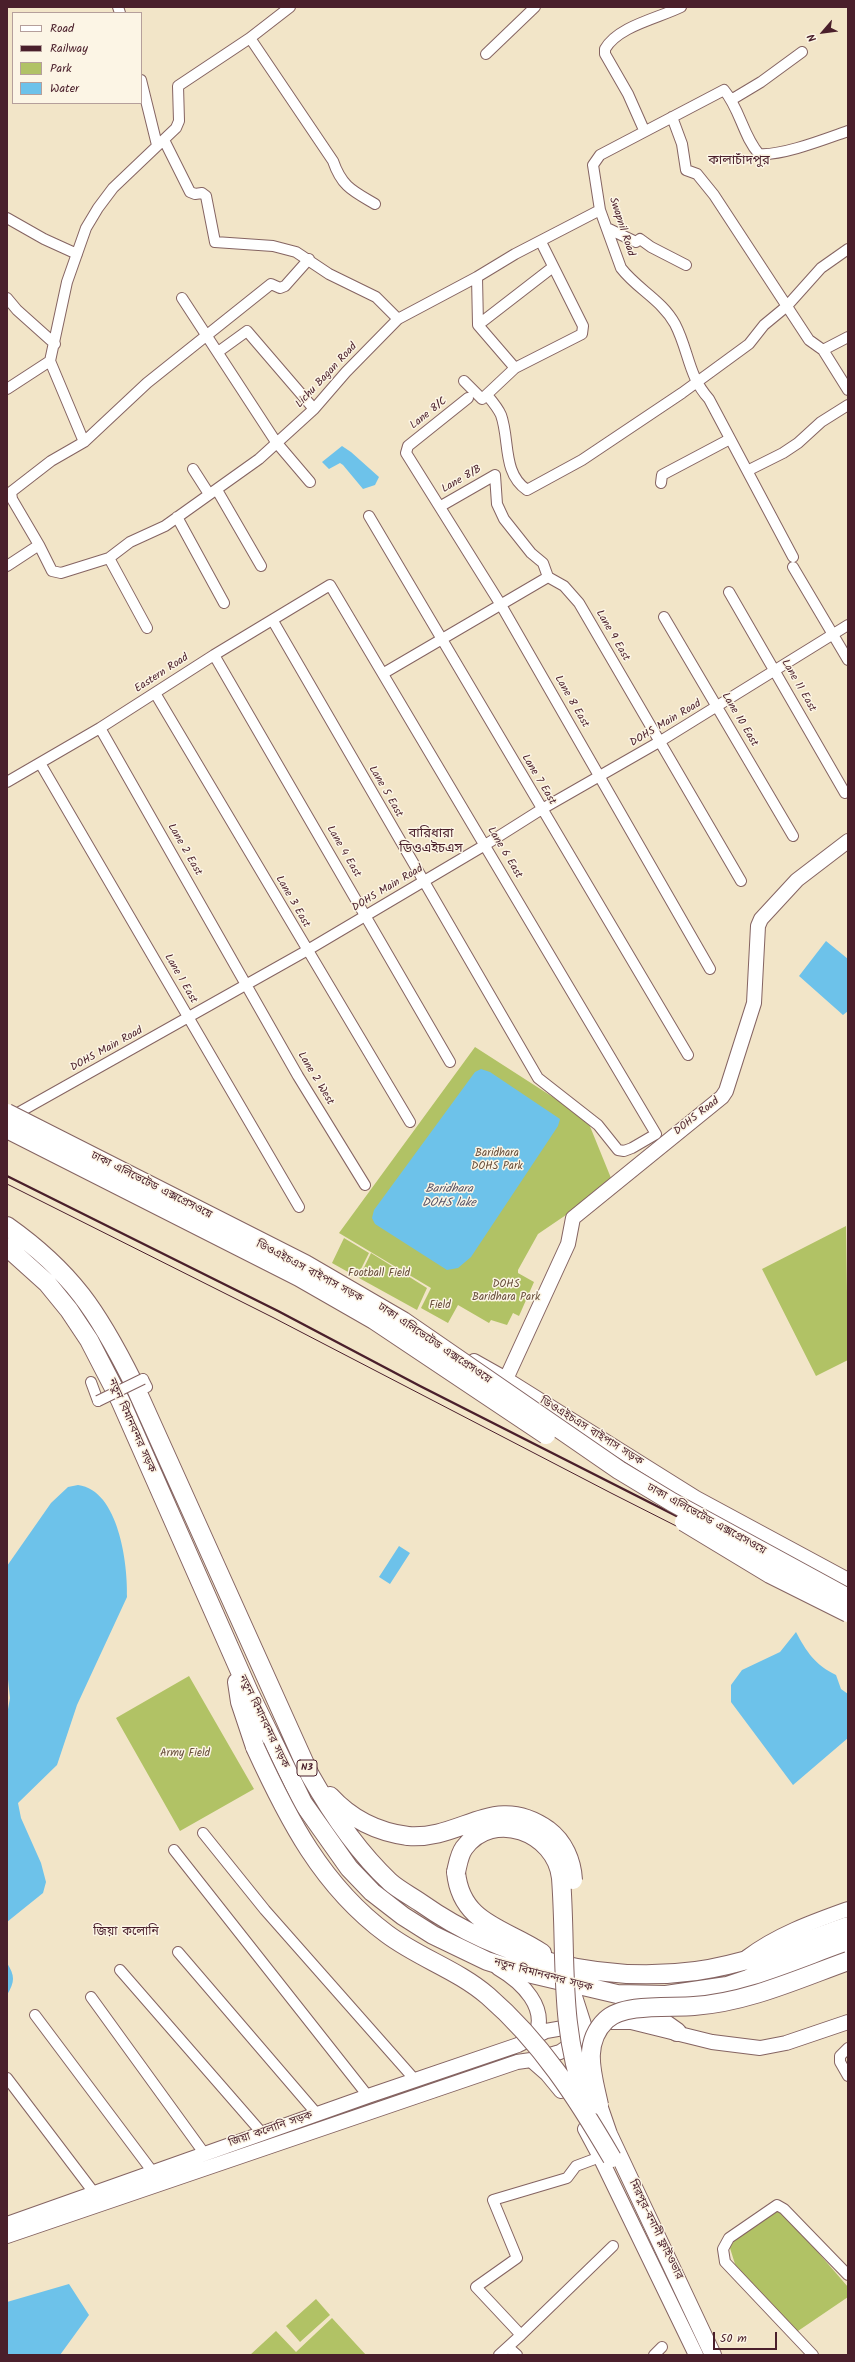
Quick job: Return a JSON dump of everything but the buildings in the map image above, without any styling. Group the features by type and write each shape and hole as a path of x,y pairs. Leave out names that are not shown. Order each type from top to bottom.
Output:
{"highway":[{"name":"ঢাকা এলিভেটেড এক্সপ্রেসওয়ে","path":"9,1117 312,1268 403,1320 625,1474 672,1502 848,1598"},
{"name":"ঢাকা এলিভেটেড এক্সপ্রেসওয়ে","path":"9,1117 374,1320 628,1489 770,1574 848,1613"},
{"name":"নতুন বিমানবন্দর সড়ক","path":"7,1226 61,1270 94,1310 133,1382 191,1510 238,1620 310,1775 342,1826 392,1883 441,1917 471,1934 506,1949 588,1970 648,1973 696,1971 745,1959 848,1926"},
{"name":"নতুন বিমানবন্দর সড়ক","path":"7,1247 47,1283 80,1325 106,1370 173,1518 236,1664 303,1803 349,1868 372,1892 433,1935 487,1961 571,1984 618,1994 691,1993 727,1986 748,1979 794,1958 848,1939"},
{"path":"173,1518 191,1510"},
{"path":"236,1664 240,1702 255,1747 292,1825 332,1881 366,1917 388,1935 471,1982 521,2026 574,2094 606,2157"},
{"path":"310,1775 331,1798 354,1817 376,1829 408,1836 438,1835 487,1817 508,1814 537,1823 550,1832 564,1847 573,1877 576,2034 584,2069 599,2105"},
{"path":"552,1961 530,1944 489,1924 470,1910 461,1893 456,1872 463,1849 480,1834 492,1829 514,1828 529,1833 543,1842 555,1857 561,1878 565,2012 571,2051 586,2101 606,2157"},
{"path":"599,2105 590,2060 590,2048 596,2034 605,2020 616,2012 642,2008 710,2005 737,2000 848,1961"},
{"path":"618,1994 657,2016 677,2032"}],"main road":[{"name":"DOHS Road","path":"506,1378 568,1244 573,1218 722,1097 726,1091 754,1003 758,926 761,919 797,880 848,841"},
{"name":"ডিওএইচএস বাইপাস সড়ক","path":"9,1117 506,1378 696,1498 848,1580"},
{"path":"745,1959 770,1940 848,1909"},
{"path":"748,1979 772,1976 796,1970 848,1952"},
{"path":"487,1961 514,1979 536,2006 540,2019 535,2037"},
{"path":"571,1984 587,2031 597,2080 611,2118 718,2355"},
{"name":"জিয়া কলোনি সড়ক","path":"7,2236 524,2061 551,2055 569,2047 587,2031 604,2022 622,2020 677,2032 712,2042 760,2048 786,2042 848,2022"},
{"name":"জিয়া কলোনি সড়ক","path":"7,2224 95,2194 152,2171 518,2045 553,2029 574,2028 587,2031"},
{"path":"524,2061 547,2074 560,2090 606,2157 696,2355"},
{"name":"মিরপুর-বনানী ফ্লাইওভার","path":"599,2105 609,2134 713,2355"},
{"name":"মিরপুর-বনানী ফ্লাইওভার","path":"606,2157 702,2355"}],"street":[{"path":"84,442 50,362 67,282 86,228 98,208 113,188 161,143 178,124 178,86 250,38 290,7"},
{"path":"486,54 535,7"},
{"path":"644,130 628,94 605,54 605,49 630,28 654,11 681,7"},
{"path":"250,38 333,161 339,177 350,190 375,204"},
{"path":"802,52 761,82 731,100 752,146 759,154 767,155 799,147 848,131"},
{"path":"142,83 161,143 190,192 194,194 202,193 206,196 215,242 273,246 289,249 309,259 329,274 376,297 398,319"},
{"name":"Swapnil Road","path":"695,382 675,324 665,310 628,277 621,268 614,252 609,229 600,210 593,165 600,155 644,130 724,90 731,100"},
{"path":"672,117 682,144 686,170 697,174 714,195 809,340 823,350 848,390"},
{"name":"Lichu Bagan Road","path":"39,545 50,568 55,573 109,558 130,542 164,526 259,459 314,409 346,372 398,319 477,277 515,254 541,242 600,210"},
{"path":"7,218 44,239 77,254"},
{"path":"609,229 636,242 640,239 651,247 686,264"},
{"path":"464,381 482,399 516,368 582,334 583,326 541,242"},
{"path":"487,395 501,417 509,464 521,486 527,490 582,460 749,344 764,325 787,306 821,268 848,249"},
{"path":"7,566 39,545 12,499 11,492 51,461 84,442 147,383 271,284 280,288 285,286 309,259"},
{"path":"478,325 553,267"},
{"path":"477,277 478,325 516,368"},
{"path":"7,298 17,310 55,344"},
{"path":"182,298 276,442 310,482"},
{"path":"218,352 246,331 314,409"},
{"path":"823,350 848,336"},
{"path":"7,389 50,362"},
{"path":"695,382 709,399 730,439 749,470 793,562 848,660"},
{"name":"Lane 8/C","path":"406,450 468,398"},
{"path":"749,470 783,453 798,443 821,422 848,405"},
{"path":"661,483 662,475 730,439"},
{"name":"Lane 8 East","path":"406,450 502,605 710,969"},
{"path":"193,469 213,492 261,566"},
{"name":"Lane 8/B","path":"441,506 495,475 497,504 504,519 530,553 543,563 548,577"},
{"name":"Lane 7 East","path":"369,516 688,1055"},
{"path":"177,517 224,602"},
{"path":"109,558 147,628"},
{"path":"384,673 548,577"},
{"name":"Lane 9 East","path":"548,577 564,586 579,603 741,880"},
{"name":"Eastern Road","path":"7,782 100,728 214,655 273,621 330,585"},
{"name":"Lane 6 East","path":"330,585 384,673 656,1134 632,1148 624,1151 618,1150 598,1125 538,1078"},
{"name":"Lane 11 East","path":"729,592 845,793"},
{"name":"Lane 10 East","path":"664,617 793,836"},
{"name":"Lane 5 East","path":"273,621 538,1078"},
{"name":"DOHS Main Road","path":"9,1117 189,1019 246,984 366,916 542,809 660,742 848,626"},
{"name":"Lane 4 East","path":"214,655 450,1062"},
{"name":"Lane 3 East","path":"155,693 306,951 410,1122"},
{"name":"Lane 2 East","path":"100,728 246,984"},
{"name":"Lane 1 East","path":"40,763 299,1207"},
{"name":"Lane 2 West","path":"246,984 298,1076 365,1185"},
{"path":"91,1382 98,1401 145,1383"},
{"path":"203,1833 265,1910 416,2081"},
{"path":"174,1850 368,2096"},
{"path":"178,1952 317,2114"},
{"path":"120,1970 262,2133"},
{"path":"91,1997 204,2153"},
{"path":"35,2015 152,2171"},
{"path":"848,2048 840,2056 840,2062 848,2076"},
{"path":"7,2078 95,2194"},
{"path":"521,2335 476,2287 517,2258 494,2200 567,2178 576,2166 606,2157"},
{"path":"813,2355 724,2262 723,2249 729,2238 777,2205 784,2209 848,2275"},
{"path":"499,2355 613,2246"},
{"path":"508,2347 516,2355"},
{"path":"654,2355 662,2348"}],"green space":[{"name":"Baridhara DOHS Park","path":"475,1047 587,1119 613,1183 538,1234 518,1270 518,1273 534,1282 519,1316 513,1313 507,1325 491,1320 489,1323 458,1305 448,1323 421,1308 431,1288 339,1233"},
{"path":"846,1226 848,1360 816,1376 762,1269"},
{"path":"344,1238 369,1253 357,1277 332,1263"},
{"name":"Football Field","path":"371,1253 427,1288 417,1310 359,1278"},
{"name":"Army Field","path":"189,1676 254,1789 180,1831 116,1718"},
{"path":"779,2207 848,2287 848,2297 795,2333 741,2283 729,2245"},
{"path":"316,2299 330,2315 300,2342 286,2326"},
{"path":"332,2318 366,2355 250,2355 276,2331 296,2352"}],"water":[{"path":"342,446 379,477 375,485 363,489 340,463 329,469 322,462"},
{"path":"826,941 848,959 848,1011 843,1015 799,976"},
{"name":"Baridhara DOHS lake","path":"481,1069 490,1072 560,1119 558,1126 471,1257 458,1268 447,1270 375,1224 372,1218 374,1210 475,1072"},
{"path":"78,1485 92,1490 103,1500 112,1514 123,1549 126,1567 127,1597 77,1705 57,1765 18,1803 21,1818 41,1863 46,1882 43,1893 7,1922 7,1715 10,1698 7,1670 7,1566 51,1503 68,1487"},
{"path":"399,1546 410,1553 390,1584 379,1577"},
{"path":"796,1632 812,1657 822,1667 836,1675 841,1689 848,1694 848,1738 793,1785 731,1702 731,1685 742,1670 780,1652"},
{"path":"7,1963 13,1975 13,1982 7,1995"},
{"path":"69,2284 89,2315 60,2355 7,2355 7,2302"}],"tram line":[{"path":"7,1184 274,1318 611,1493 848,1613"}],"railway":[{"path":"7,1176 278,1311 420,1386 848,1603"}],"district":[{"name":"কালাচাঁদপুর","path":"739,162"},
{"name":"বারিধারা ডিওএইচএস","path":"431,842"},
{"name":"জিয়া কলোনি","path":"126,1933"}],"park label":[{"name":"DOHS Baridhara Park","path":"506,1291"},
{"name":"Field","path":"440,1306"}]}
